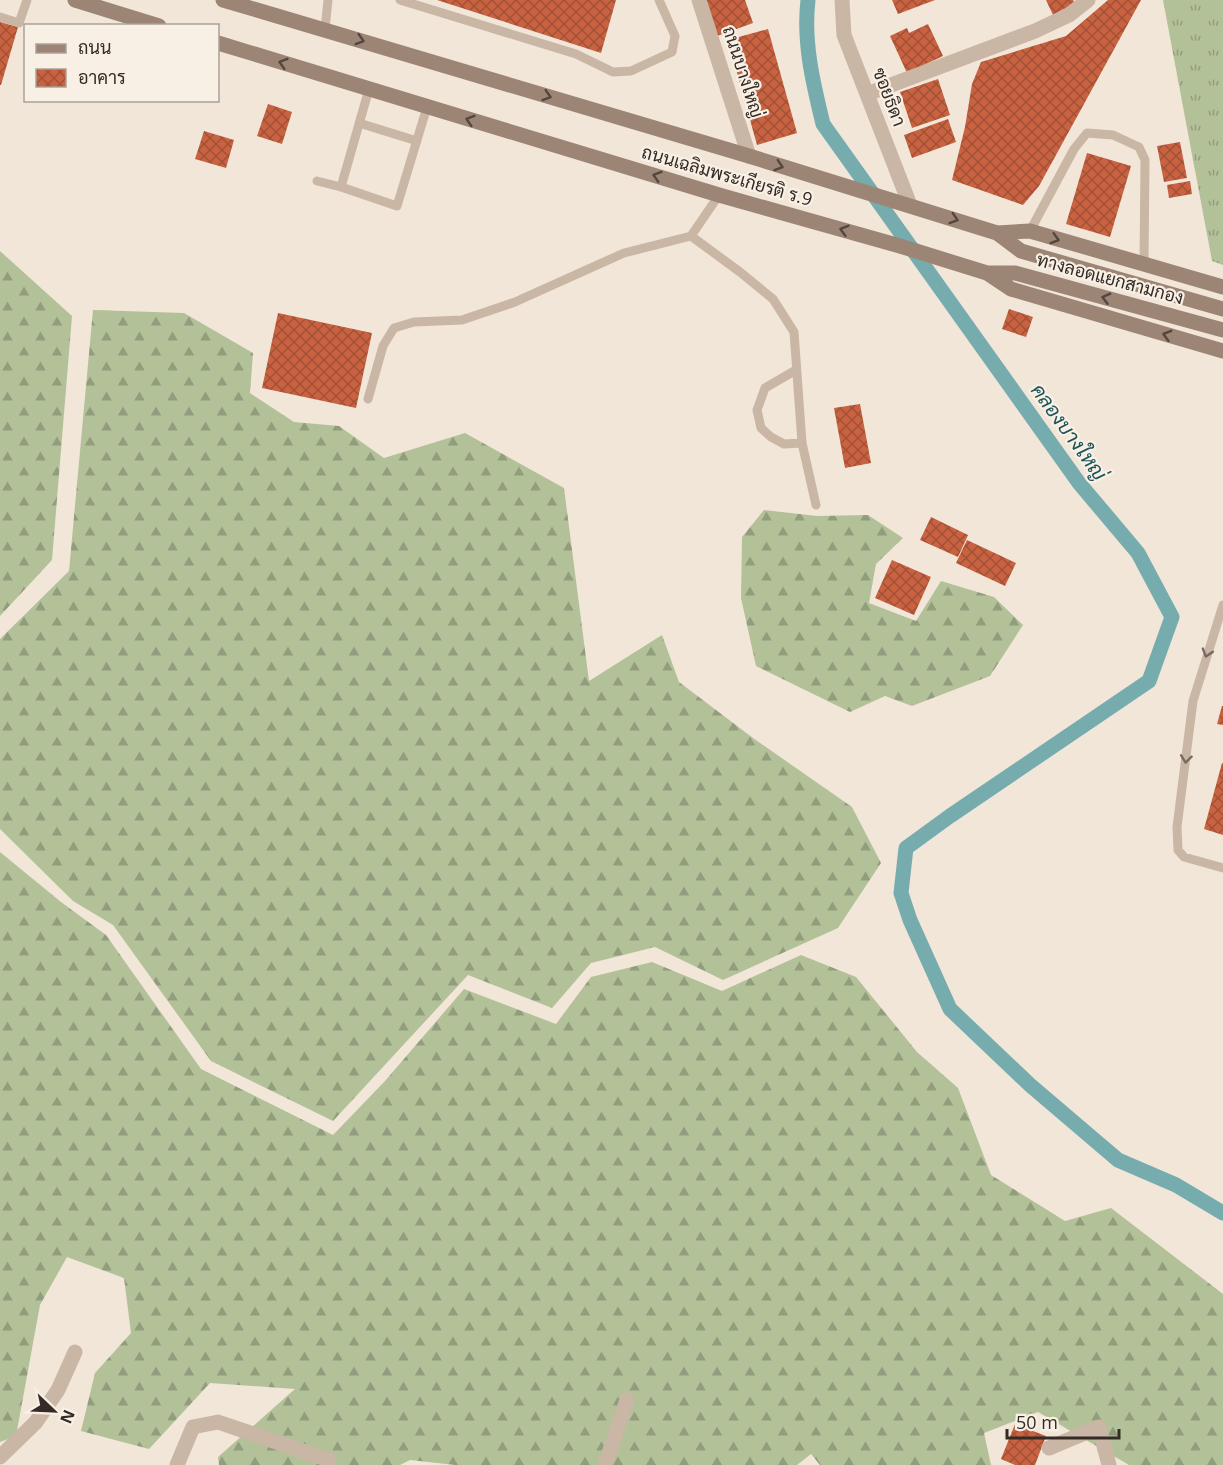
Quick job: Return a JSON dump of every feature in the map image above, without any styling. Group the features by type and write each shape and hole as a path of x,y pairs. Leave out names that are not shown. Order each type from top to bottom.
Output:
{"main road":[{"path":"75,0 153,24"},
{"name":"ถนนเฉลิมพระเกียรติ ร.9","path":"223,0 749,156 997,233 1030,231 1223,287"},
{"name":"ถนนเฉลิมพระเกียรติ ร.9","path":"219,43 719,195 900,246 987,273 1011,289 1223,351"},
{"name":"ทางลอดแยกสามกอง","path":"997,233 1021,251 1223,309"},
{"name":"ทางลอดแยกสามกอง","path":"987,273 1015,273 1223,330"}],"street":[{"name":"ถนนบางใหญ่","path":"699,0 749,156"},
{"name":"ซอยธิดา","path":"842,0 844,35 910,205"},
{"path":"867,94 1035,32 1069,15 1088,0"},
{"path":"0,1457 36,1422 58,1390 75,1352"},
{"path":"605,1465 627,1400"},
{"path":"177,1465 193,1427 218,1422 329,1460"},
{"path":"1049,1448 1099,1427 1109,1465"}],"lane":[{"path":"0,17 19,23 27,0"},
{"path":"325,29 328,0"},
{"path":"400,0 576,54 613,72 631,71 672,52 675,36 659,0"},
{"path":"341,188 369,89"},
{"path":"317,181 397,206 427,107"},
{"path":"360,123 417,141"},
{"path":"1030,231 1074,149 1088,133 1113,135 1139,147 1145,159 1144,265"},
{"path":"368,399 383,346 394,328 414,322 462,320 514,302 624,253 691,236 719,195"},
{"path":"691,236 773,299 794,332 802,443 816,505"},
{"path":"796,370 765,388 757,410 761,428 771,437 784,444 802,443"},
{"path":"1223,605 1193,701 1177,828 1178,850 1184,857 1223,868"}],"green space":[{"path":"1163,0 1223,0 1223,265 1212,261"},
{"path":"0,251 72,316 52,560 0,616"},
{"path":"93,310 184,313 253,353 250,393 294,422 339,426 384,458 465,433 564,488 589,681 662,635 679,682 753,738 852,807 881,863 838,928 723,980 655,947 591,963 552,1008 468,975 333,1121 211,1061 113,925 73,901 0,829 0,639 69,571"},
{"path":"764,510 817,516 868,515 903,538 876,564 869,603 916,621 941,581 994,597 1023,625 990,676 912,706 885,696 850,712 756,666 741,598 742,537"},
{"path":"0,852 106,935 201,1069 333,1135 385,1081 464,989 556,1024 591,977 652,962 722,991 801,955 856,977 917,1052 958,1088 991,1175 1065,1221 1111,1208 1223,1294 1223,1465 1129,1465 1038,1412 984,1433 991,1465 820,1465 811,1454 797,1465 455,1465 410,1460 400,1465 219,1465 218,1457 295,1389 210,1383 149,1449 81,1431 95,1373 131,1333 124,1278 67,1257 40,1305 16,1436 0,1442"}],"building":[{"path":"437,0 616,0 601,53"},
{"path":"705,0 745,0 753,23 717,36"},
{"path":"892,0 935,0 898,14"},
{"path":"1046,0 1073,0 1075,3 1053,15"},
{"path":"1108,0 1141,0 1039,186 1023,205 952,180 965,127 972,84 981,62 1066,36"},
{"path":"0,22 18,27 1,85 0,85"},
{"path":"928,24 943,56 907,73 890,36 907,28 909,33"},
{"path":"768,29 797,133 757,145 728,40"},
{"path":"938,79 950,115 912,128 900,92"},
{"path":"268,104 292,112 282,144 257,136"},
{"path":"948,119 956,142 912,158 904,135"},
{"path":"204,131 234,140 226,168 195,159"},
{"path":"1180,142 1187,178 1164,182 1157,146"},
{"path":"1087,153 1131,166 1110,237 1066,224"},
{"path":"1190,181 1192,194 1169,198 1167,185"},
{"path":"1009,309 1033,317 1026,337 1002,329"},
{"path":"278,313 372,333 356,408 262,388"},
{"path":"860,404 871,463 845,468 834,408"},
{"path":"931,517 968,535 958,557 920,540"},
{"path":"967,540 1016,563 1005,586 956,563"},
{"path":"892,560 931,577 914,615 875,598"},
{"path":"1223,706 1223,725 1217,724"},
{"path":"1223,763 1223,835 1204,829"},
{"path":"1015,1424 1046,1436 1035,1465 1015,1465 1001,1459"}],"waterway":[{"name":"คลองบางใหญ่","path":"808,0 808,47 823,124 1079,483 1138,553 1172,617 1149,681 906,848 901,893 910,920 950,1009 1030,1085 1118,1160 1176,1185 1223,1213"}]}
